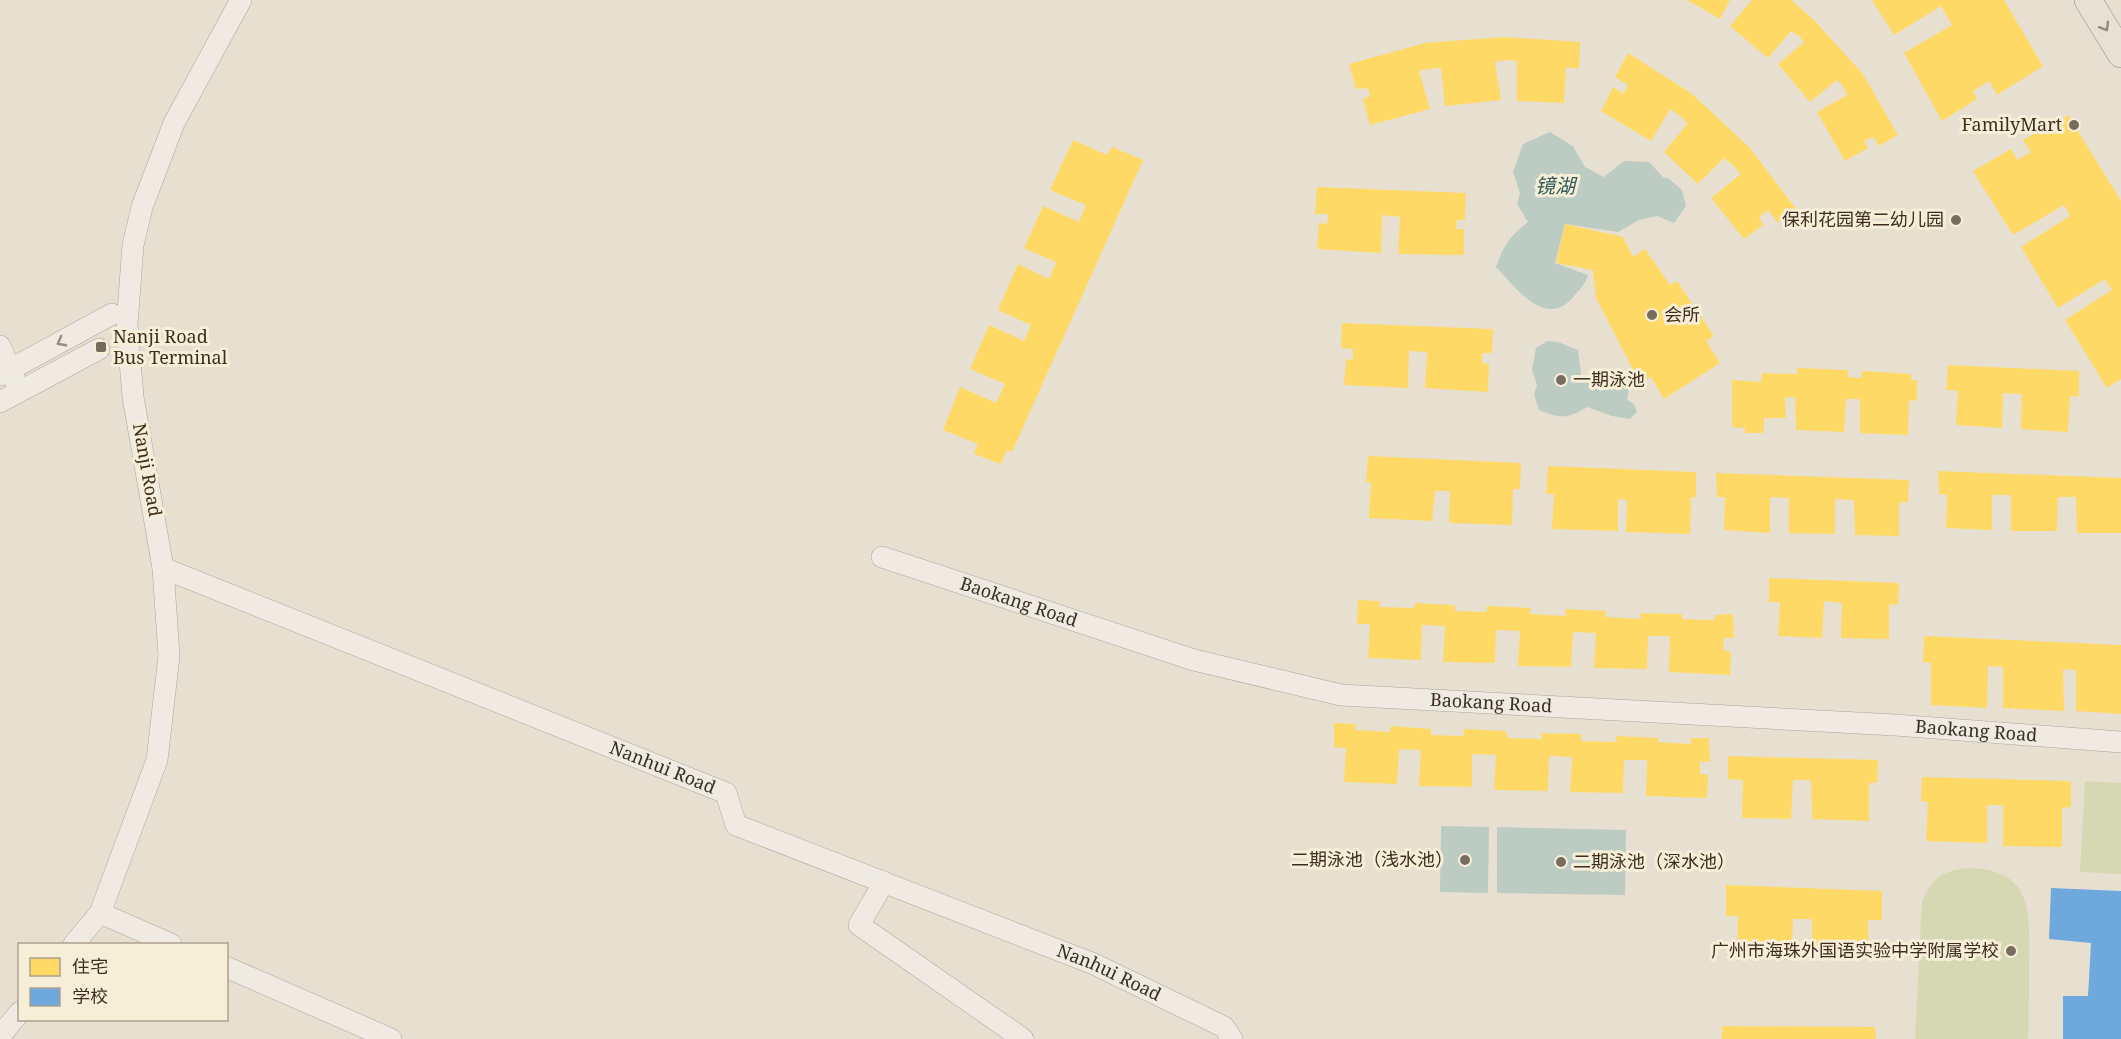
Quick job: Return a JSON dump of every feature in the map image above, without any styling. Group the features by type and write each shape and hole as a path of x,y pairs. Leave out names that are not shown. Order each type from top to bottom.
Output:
{"main road":[{"path":"2088,0 2121,54"}],"street":[{"name":"Nanji Road","path":"76,943 100,913 157,760 169,656 163,568 133,397 127,326 133,245 142,207 174,123 241,0"},
{"path":"0,375 112,314"},
{"path":"0,346 20,392"},
{"path":"0,402 99,349"},
{"name":"Baokang Road","path":"882,557 1194,660 1341,695 1895,725 2121,742"},
{"name":"Nanhui Road","path":"163,568 726,793 736,825 1094,964 1224,1027 1232,1039"},
{"path":"884,882 859,925 1023,1039"},
{"path":"100,913 167,943"},
{"path":"228,968 391,1039"},
{"path":"0,1036 18,1014"}],"green space":[{"path":"2085,781 2121,783 2121,874 2080,872"},
{"path":"1968,868 1990,870 2006,876 2017,886 2024,898 2029,928 2028,1039 1915,1039 1922,901 1930,886 1939,877 1951,871"}],"water":[{"name":"镜湖","path":"1550,132 1573,146 1585,167 1604,177 1624,161 1649,162 1664,178 1668,178 1682,190 1686,206 1674,223 1657,216 1639,220 1618,232 1565,224 1555,263 1588,275 1575,295 1564,305 1554,309 1543,308 1533,303 1496,267 1508,242 1528,222 1517,204 1520,193 1513,172 1523,144"},
{"name":"一期泳池","path":"1547,341 1558,342 1578,350 1581,375 1589,383 1610,382 1629,389 1627,400 1634,404 1637,412 1630,419 1612,416 1587,407 1569,416 1553,415 1539,410 1534,394 1537,385 1532,370 1536,348"},
{"name":"二期泳池（浅水池）","path":"1441,826 1489,827 1488,893 1440,892"},
{"name":"二期泳池（深水池）","path":"1497,827 1626,830 1625,895 1497,893"}],"building: 住宅":[{"path":"1687,0 1730,0 1720,19"},
{"path":"1752,0 1791,0 1813,19 1863,74 1898,135 1879,146 1873,137 1864,141 1868,148 1845,161 1817,112 1847,95 1843,86 1837,80 1810,102 1778,64 1804,42 1799,36 1791,31 1768,58 1730,26"},
{"path":"1872,0 2004,0 2043,66 1997,95 1989,81 1973,91 1977,99 1942,121 1904,53 1952,25 1941,6 1894,35"},
{"path":"1503,37 1580,42 1579,69 1566,67 1564,103 1517,101 1517,61 1504,60 1495,62 1501,100 1445,106 1441,68 1429,69 1419,71 1430,109 1370,125 1363,99 1370,96 1368,88 1356,89 1349,64 1425,43"},
{"path":"1628,53 1691,93 1750,148 1796,209 1778,223 1768,210 1759,217 1763,225 1744,239 1711,198 1741,174 1734,166 1724,158 1698,184 1664,152 1688,123 1670,109 1651,141 1601,111 1613,87 1623,94 1628,85 1615,77"},
{"path":"2068,115 2121,201 2121,379 2107,388 2065,320 2112,290 2105,279 2058,308 2021,247 2070,216 2064,205 2013,235 1973,171 2011,149 2017,160 2031,152 2023,140"},
{"path":"1073,140 1107,155 1112,147 1143,160 1012,452 1007,450 1001,464 974,454 978,444 943,430 960,387 996,403 1005,384 970,369 989,325 1024,341 1031,325 998,310 1018,264 1049,279 1056,262 1024,248 1043,206 1079,222 1086,205 1050,190"},
{"path":"1317,187 1466,193 1465,220 1457,220 1456,229 1464,229 1464,255 1398,254 1400,217 1382,215 1381,253 1317,249 1319,223 1327,224 1328,214 1315,214"},
{"name":"会所","path":"1565,224 1623,237 1633,257 1645,249 1670,285 1677,281 1714,336 1706,341 1720,363 1664,399 1651,377 1640,383 1596,298 1593,270 1556,263"},
{"path":"1342,323 1493,329 1492,353 1482,353 1482,363 1489,364 1488,392 1425,388 1427,352 1409,351 1408,388 1344,385 1346,359 1353,360 1353,349 1341,348"},
{"path":"1948,365 2079,371 2079,397 2070,396 2068,432 2021,429 2022,394 2003,393 2002,428 1956,425 1958,391 1946,390"},
{"path":"1797,368 1848,370 1848,377 1862,378 1862,371 1911,374 1911,380 1917,380 1917,401 1909,400 1908,435 1860,433 1860,399 1846,399 1844,432 1796,430 1795,397 1785,397 1786,418 1764,418 1764,433 1745,433 1745,428 1732,427 1732,380 1761,382 1762,373 1797,374"},
{"path":"1368,456 1521,463 1520,489 1513,489 1512,525 1449,523 1450,491 1435,491 1432,521 1369,518 1371,483 1366,482"},
{"path":"1548,466 1696,472 1696,497 1691,497 1690,534 1626,532 1627,500 1618,499 1618,531 1552,529 1554,494 1546,494"},
{"path":"1938,471 2121,478 2121,533 2077,533 2076,497 2058,497 2057,531 2011,531 2011,495 1992,495 1992,530 1946,528 1947,495 1939,494"},
{"path":"1716,473 1909,480 1908,502 1899,503 1899,536 1855,535 1854,500 1835,499 1835,534 1789,533 1789,498 1770,497 1770,533 1724,530 1725,497 1717,497"},
{"path":"1769,578 1899,583 1898,605 1889,604 1889,639 1841,638 1842,603 1824,601 1822,638 1778,636 1780,602 1769,602"},
{"path":"1358,600 1380,601 1379,607 1414,608 1415,603 1455,605 1455,611 1487,612 1487,606 1530,608 1530,614 1566,616 1565,609 1606,611 1605,617 1641,619 1640,613 1682,614 1682,619 1715,620 1715,615 1733,614 1734,638 1724,638 1723,650 1731,652 1730,675 1669,672 1670,636 1648,636 1647,669 1594,668 1596,633 1573,632 1571,667 1518,666 1520,631 1496,630 1495,663 1443,662 1445,626 1422,625 1421,660 1368,658 1370,624 1357,624"},
{"path":"1924,636 2121,645 2121,714 2076,711 2076,670 2063,669 2064,711 2003,708 2003,667 1988,666 1987,708 1931,705 1931,663 1923,662"},
{"path":"1334,723 1356,724 1355,730 1390,732 1391,726 1431,729 1431,735 1463,736 1464,729 1506,731 1507,738 1542,739 1541,733 1582,734 1581,741 1617,742 1616,736 1658,738 1658,742 1691,744 1691,738 1709,738 1710,762 1700,761 1700,774 1708,775 1707,798 1646,796 1647,760 1624,760 1623,793 1570,792 1572,757 1549,756 1548,791 1494,790 1496,755 1472,754 1472,787 1419,786 1421,750 1399,749 1397,784 1344,782 1346,748 1334,747"},
{"path":"1728,756 1878,760 1877,783 1869,783 1869,821 1812,819 1811,780 1793,780 1791,819 1742,818 1743,780 1728,779"},
{"path":"1922,777 2071,781 2071,807 2062,808 2062,847 2003,846 2003,805 1987,805 1987,843 1926,841 1928,802 1921,801"},
{"path":"1726,885 1882,891 1882,920 1868,920 1869,956 1812,952 1812,919 1793,919 1792,953 1738,952 1738,916 1726,916"},
{"path":"1722,1026 1875,1027 1876,1039 1722,1039"}],"building: 学校":[{"path":"2051,888 2121,891 2121,1039 2063,1039 2063,996 2088,996 2091,943 2049,939"}],"place":[{"name":"FamilyMart","path":"2074,125"},
{"name":"保利花园第二幼儿园","path":"1956,220"},
{"name":"会所","path":"1652,315"},
{"name":"Nanji Road Bus Terminal","path":"101,347"},
{"name":"一期泳池","path":"1561,380"},
{"name":"二期泳池（浅水池）","path":"1465,860"},
{"name":"二期泳池（深水池）","path":"1561,862"},
{"name":"广州市海珠外国语实验中学附属学校","path":"2011,951"}]}
